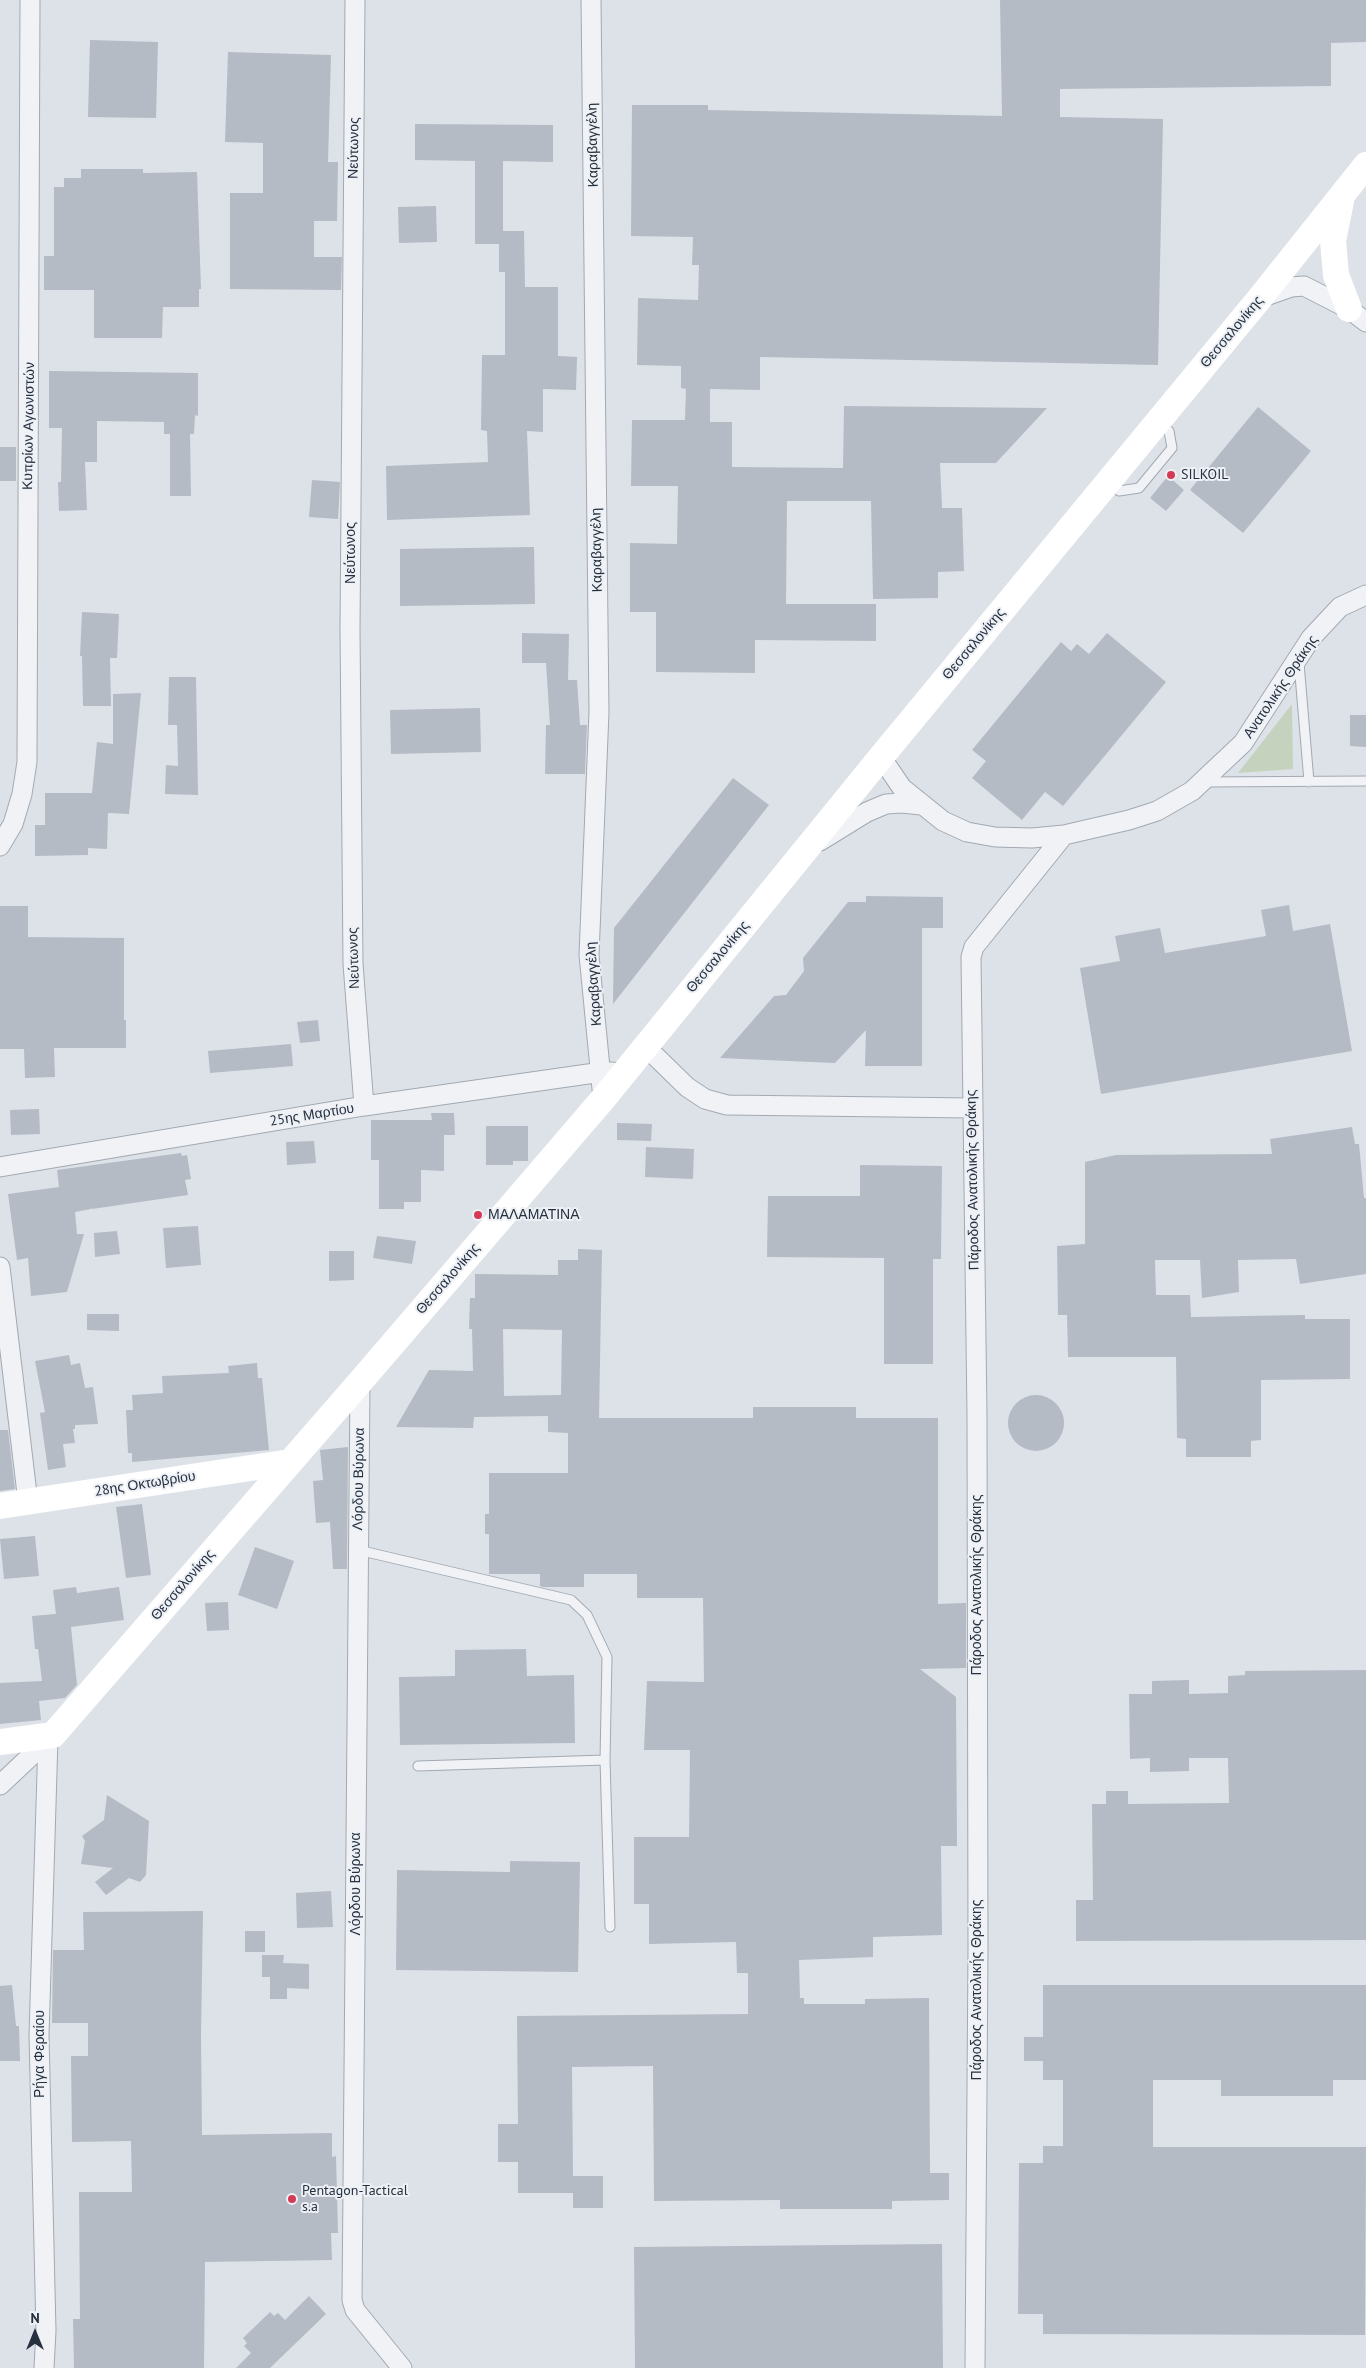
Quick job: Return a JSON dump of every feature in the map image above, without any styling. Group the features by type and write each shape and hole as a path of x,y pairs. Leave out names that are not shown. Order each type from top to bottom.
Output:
{"main road":[{"name":"Θεσσαλονίκης","path":"51,1737 604,1099 613,1072 645,1046 1260,298 1366,166"},
{"path":"1342,196 1333,240 1336,275 1358,315"},
{"name":"28ης Οκτωβρίου","path":"0,1506 290,1462"},
{"path":"0,1742 51,1737"}],"street":[{"name":"Κυπρίων Αγωνιστών","path":"0,846 13,824 22,794 27,762 30,0"},
{"name":"Νεύτωνος","path":"355,0 350,639 353,964 364,1106"},
{"name":"Καραβαγγέλη","path":"591,0 600,712 589,955 613,1072"},
{"path":"1260,298 1291,287 1304,286 1358,315"},
{"path":"1340,607 1366,586"},
{"name":"Ανατολικής Θράκης","path":"881,757 902,788 921,805 944,821 967,832 995,837 1032,838 1064,835 1129,820 1157,811 1192,791 1244,743 1311,638 1340,607 1366,595"},
{"path":"809,848 847,823 886,804 902,802 921,805"},
{"name":"Πάροδος Ανατολικής Θράκης","path":"975,2368 978,1958 977,1416 971,953 1064,835"},
{"path":"645,1046 687,1087 705,1099 727,1105 972,1108"},
{"name":"25ης Μαρτίου","path":"0,1167 364,1106 613,1072"},
{"path":"0,1267 28,1502"},
{"name":"Λόρδου Βύρωνα","path":"360,1382 352,2300 355,2310 402,2368"},
{"path":"0,1785 51,1737"},
{"name":"Ρήγα Φεραίου","path":"44,2368 46,2331 39,2035 51,1737"}],"lane":[{"path":"1119,491 1139,488 1172,448 1169,431"},
{"path":"1299,659 1309,782"},
{"path":"1202,782 1366,781"},
{"path":"358,1550 572,1600 587,1615 607,1657 605,1760 610,1927"},
{"path":"418,1766 605,1760"}],"green space":[{"path":"1292,704 1293,769 1238,773"}],"building":[{"path":"1000,0 1366,0 1366,42 1331,43 1331,86 1060,89 1060,117 1163,119 1158,365 760,357 760,390 710,389 710,422 732,422 732,467 843,468 844,406 1047,408 996,463 940,463 942,508 962,508 964,571 938,572 938,598 873,599 871,501 787,501 786,604 876,604 876,641 755,640 755,673 656,672 656,612 630,612 630,543 677,544 678,486 631,486 632,420 685,420 686,389 681,388 681,366 637,365 638,298 698,300 699,265 692,265 693,237 631,236 632,105 708,105 708,110 1002,116"},
{"path":"90,40 158,42 156,118 88,117"},
{"path":"228,52 331,55 328,162 338,162 337,221 314,221 314,257 342,257 341,290 230,289 230,193 263,193 263,143 225,142"},
{"path":"415,124 553,125 553,162 503,161 503,231 524,231 525,287 558,287 558,356 577,357 576,390 543,389 543,432 527,431 530,515 387,520 386,466 488,462 487,431 481,430 482,355 505,355 505,272 499,272 499,244 475,244 475,161 415,160"},
{"path":"81,169 143,169 143,173 197,172 201,289 199,289 199,307 163,307 162,338 94,338 94,290 44,290 44,256 54,256 54,187 64,187 64,178 81,178"},
{"path":"436,206 437,242 399,243 398,207"},
{"path":"49,371 198,373 198,416 195,415 194,434 190,434 191,496 170,496 170,434 164,434 164,422 97,421 97,462 85,462 87,510 59,511 58,482 61,482 62,428 49,428"},
{"path":"1258,407 1311,451 1243,533 1190,490"},
{"path":"0,447 16,447 16,481 0,481"},
{"path":"1168,476 1184,490 1166,511 1150,498"},
{"path":"312,480 340,482 338,519 309,517"},
{"path":"534,547 535,604 400,606 400,549"},
{"path":"82,612 119,614 117,658 110,658 111,706 83,706 82,656 80,656"},
{"path":"522,633 569,634 568,680 577,680 580,725 587,725 585,774 545,774 546,725 550,725 546,663 522,663"},
{"path":"1107,633 1166,682 1063,806 1045,792 1022,820 972,778 986,761 972,750 1061,642 1071,651 1077,644 1089,654"},
{"path":"169,677 196,677 198,795 165,794 166,765 178,766 177,725 168,725"},
{"path":"141,693 129,814 108,813 107,849 88,848 88,855 35,856 35,825 45,825 45,793 92,793 97,742 113,744 113,694"},
{"path":"480,708 481,752 391,754 390,710"},
{"path":"1350,715 1366,715 1366,747 1350,746"},
{"path":"733,778 769,805 613,1004 614,928"},
{"path":"866,896 943,897 943,928 922,928 922,1066 865,1066 866,1030 835,1063 720,1058 774,996 786,995 804,971 803,958 848,902 866,902"},
{"path":"1289,905 1293,931 1330,924 1352,1051 1101,1094 1080,968 1120,961 1115,936 1160,928 1165,953 1266,936 1261,910"},
{"path":"0,906 28,906 28,937 124,938 126,1048 54,1048 55,1077 25,1078 24,1049 0,1049"},
{"path":"318,1020 320,1041 300,1043 297,1022"},
{"path":"291,1044 293,1066 210,1073 208,1051"},
{"path":"39,1109 40,1134 11,1135 10,1110"},
{"path":"431,1113 454,1113 455,1135 444,1135 444,1171 421,1170 421,1202 404,1202 404,1209 379,1209 379,1160 371,1160 371,1120 432,1120"},
{"path":"617,1123 652,1124 651,1141 617,1140"},
{"path":"486,1126 528,1126 528,1161 513,1161 513,1165 486,1165"},
{"path":"1352,1127 1355,1144 1359,1144 1364,1198 1366,1198 1366,1274 1300,1284 1296,1259 1238,1260 1239,1292 1202,1298 1200,1260 1155,1260 1156,1295 1190,1295 1191,1317 1305,1315 1305,1319 1350,1319 1350,1379 1261,1380 1261,1440 1251,1441 1251,1457 1186,1457 1186,1439 1177,1438 1176,1357 1068,1357 1067,1315 1058,1315 1057,1246 1085,1244 1085,1162 1116,1155 1272,1154 1270,1139"},
{"path":"314,1141 316,1163 287,1165 286,1142"},
{"path":"646,1147 694,1149 693,1179 645,1177"},
{"path":"181,1153 182,1156 187,1155 191,1179 185,1180 188,1195 92,1209 92,1207 91,1209 75,1212 77,1234 84,1234 67,1292 31,1296 28,1258 17,1260 8,1194 59,1187 57,1170"},
{"path":"860,1165 942,1166 941,1259 933,1259 933,1364 884,1364 884,1258 767,1257 768,1196 860,1196"},
{"path":"198,1226 201,1265 166,1268 163,1228"},
{"path":"117,1231 120,1254 95,1257 94,1233"},
{"path":"377,1236 416,1241 412,1264 373,1258"},
{"path":"578,1249 602,1250 599,1418 753,1418 753,1407 856,1407 856,1418 938,1418 938,1604 966,1603 966,1668 920,1669 956,1697 957,1846 941,1846 942,1935 873,1937 873,1957 799,1960 800,1998 804,1998 804,2004 865,2004 865,1999 929,1998 930,2173 949,2173 949,2200 892,2201 892,2209 780,2209 780,2200 654,2201 653,2066 572,2067 573,2176 603,2176 603,2208 573,2208 573,2193 518,2193 518,2162 498,2162 498,2124 518,2124 517,2016 748,2014 748,1973 737,1973 736,1942 649,1944 649,1904 634,1904 634,1837 689,1837 690,1750 644,1750 647,1681 704,1682 703,1598 637,1598 637,1574 584,1574 584,1587 543,1587 540,1586 540,1574 489,1574 489,1534 485,1534 485,1514 489,1514 489,1473 568,1473 568,1433 548,1432 548,1416 474,1417 473,1428 396,1427 429,1370 473,1371 472,1329 469,1329 470,1298 475,1298 475,1274 558,1275 558,1260 578,1260","holes":["503,1329 562,1330 561,1395 504,1396"]},
{"path":"329,1251 354,1251 354,1280 329,1281"},
{"path":"87,1314 119,1314 119,1331 87,1330"},
{"path":"69,1355 71,1365 80,1363 85,1388 93,1387 98,1424 75,1425 75,1429 73,1429 75,1443 63,1444 66,1467 48,1470 40,1413 45,1412 35,1361"},
{"path":"257,1363 258,1378 262,1378 269,1450 132,1462 132,1453 128,1453 126,1410 133,1410 132,1395 163,1393 162,1376 229,1373 228,1366"},
{"path":"1036,1395 1047,1397 1056,1403 1062,1412 1064,1423 1062,1434 1056,1443 1047,1449 1036,1451 1025,1449 1016,1443 1010,1434 1008,1423 1010,1412 1016,1403 1025,1397"},
{"path":"0,1430 8,1430 15,1489 0,1491"},
{"path":"348,1447 347,1569 333,1569 330,1522 316,1523 313,1481 323,1480 320,1450"},
{"path":"142,1504 151,1575 126,1578 116,1507"},
{"path":"35,1536 39,1576 4,1579 0,1539"},
{"path":"255,1547 294,1561 277,1609 238,1595"},
{"path":"76,1587 77,1593 119,1587 124,1620 71,1627 77,1685 65,1698 39,1701 41,1720 0,1724 0,1683 42,1681 38,1649 35,1649 32,1616 56,1614 53,1590"},
{"path":"228,1602 229,1630 207,1631 205,1603"},
{"path":"526,1649 527,1676 574,1675 575,1743 400,1745 399,1677 455,1676 455,1650"},
{"path":"1366,1670 1366,1940 1076,1941 1076,1900 1093,1900 1092,1804 1106,1804 1106,1791 1128,1791 1128,1804 1229,1803 1228,1758 1189,1758 1189,1771 1150,1772 1150,1758 1130,1759 1129,1694 1152,1694 1152,1681 1189,1680 1189,1694 1228,1693 1228,1676 1245,1675 1245,1671"},
{"path":"107,1795 149,1821 146,1875 140,1882 129,1878 106,1895 95,1882 113,1868 81,1864 85,1841 82,1836 104,1820"},
{"path":"510,1861 580,1862 578,1972 396,1970 397,1870 510,1872"},
{"path":"331,1891 333,1927 297,1928 296,1893"},
{"path":"203,1911 202,2135 332,2133 332,2157 336,2156 338,2233 331,2233 332,2260 205,2262 204,2368 74,2368 73,2319 80,2319 79,2192 132,2192 131,2141 72,2142 71,2056 88,2056 88,2023 52,2023 53,1950 84,1950 83,1912"},
{"path":"245,1931 265,1931 265,1952 245,1952"},
{"path":"262,1955 284,1955 283,1963 309,1964 309,1989 287,1988 287,1999 270,1999 270,1977 262,1977"},
{"path":"12,1985 16,2026 19,2026 20,2061 0,2061 0,1986"},
{"path":"1043,1985 1366,1985 1366,2080 1333,2080 1333,2096 1221,2096 1221,2080 1153,2080 1153,2147 1366,2147 1365,2335 1043,2334 1043,2314 1018,2314 1019,2163 1043,2163 1043,2146 1063,2146 1063,2080 1043,2080 1043,2061 1024,2061 1024,2037 1043,2037"},
{"path":"942,2244 943,2368 635,2368 634,2247"},
{"path":"309,2296 326,2314 270,2368 236,2368 251,2353 244,2346 247,2343 243,2338 270,2312 274,2316 278,2313 285,2320"}],"place":[{"name":"SILKOIL","path":"1171,475"},
{"name":"ΜΑΛΑΜΑΤΙΝΑ","path":"478,1215"},
{"name":"Pentagon-Tactical s.a","path":"292,2199"}]}
